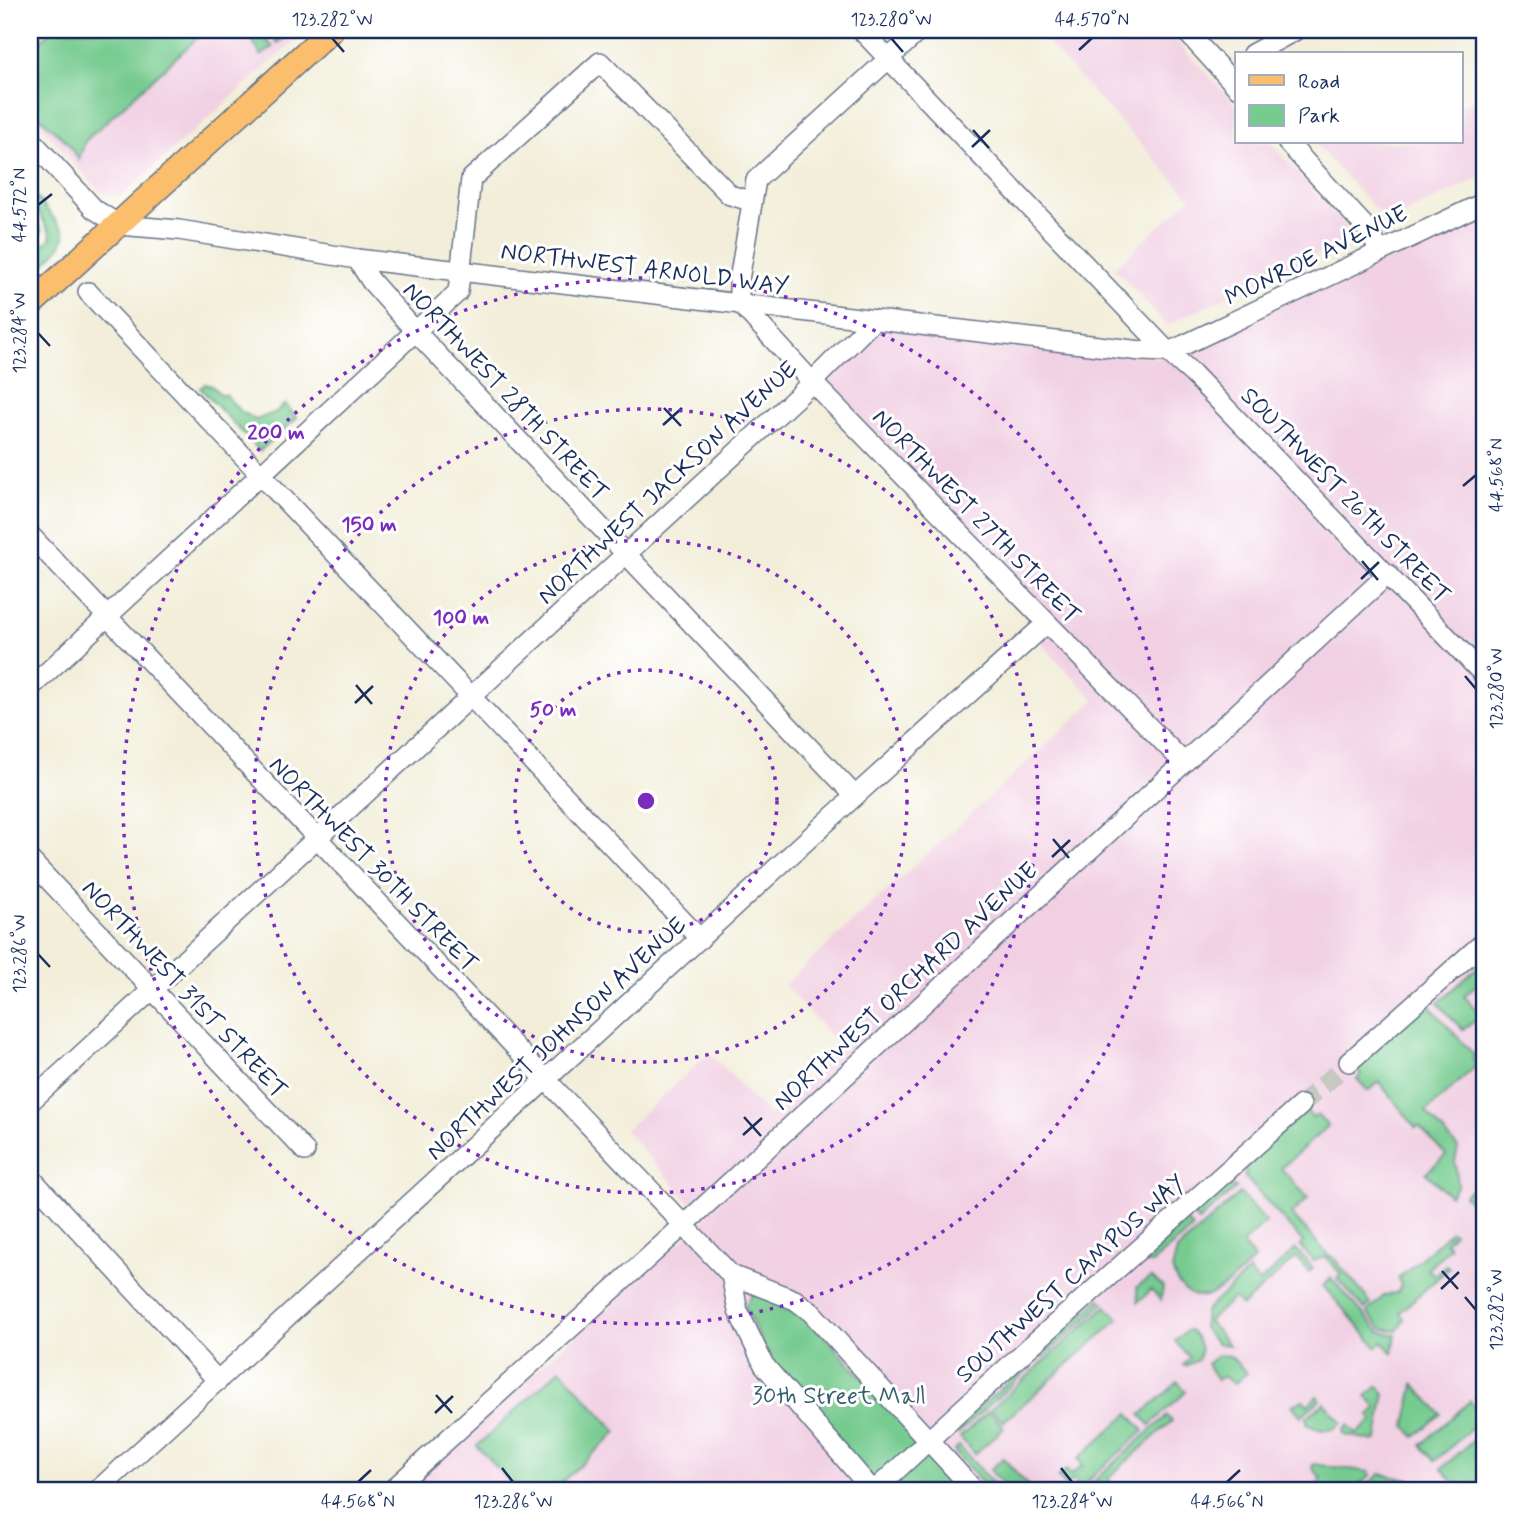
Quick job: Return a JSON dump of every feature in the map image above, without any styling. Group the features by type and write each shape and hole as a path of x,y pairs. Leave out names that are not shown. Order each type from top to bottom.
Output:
{"main road":[{"path":"30,305 331,30"}],"street":[{"name":"SOUTHWEST 26TH STREET","path":"861,30 1168,352 1193,374 1485,676"},
{"path":"739,302 750,201 756,180 920,30"},
{"path":"1185,30 1233,74"},
{"path":"1256,52 1296,30"},
{"path":"30,688 458,292 471,179 600,62 730,195 750,201"},
{"path":"30,139 94,209 118,225"},
{"path":"1289,144 1370,232 1379,251"},
{"name":"MONROE AVENUE","path":"1168,352 1485,202"},
{"name":"NORTHWEST ARNOLD WAY","path":"118,225 179,230 357,259 739,302 873,322 1168,352"},
{"name":"NORTHWEST 28TH STREET","path":"357,259 371,281 416,332 855,796"},
{"path":"88,292 700,939"},
{"name":"NORTHWEST 27TH STREET","path":"739,302 813,383 1183,762"},
{"name":"NORTHWEST JACKSON AVENUE","path":"30,1102 813,383 873,322"},
{"name":"NORTHWEST 30TH STREET","path":"30,535 315,840 547,1079 731,1275"},
{"name":"NORTHWEST ORCHARD AVENUE","path":"392,1490 685,1224 1388,574"},
{"name":"NORTHWEST JOHNSON AVENUE","path":"99,1490 1047,623"},
{"name":"NORTHWEST 31ST STREET","path":"30,860 305,1151"},
{"path":"1349,1062 1485,941"},
{"name":"SOUTHWEST CAMPUS WAY","path":"873,1490 1301,1105"},
{"path":"30,1177 218,1381"},
{"path":"731,1275 795,1300 811,1312 974,1490"},
{"path":"731,1275 738,1311 764,1364 873,1490"}],"shaded area":[{"path":"30,30 307,30 121,196 101,193 30,113"},
{"path":"1035,30 1166,30 1235,104 1235,144 1272,144 1355,237 1167,325 1114,268 1191,198"},
{"path":"1485,94 1485,175 1392,220 1381,215 1316,144 1462,144 1462,106"},
{"path":"1485,203 1485,1490 402,1490 705,1220 625,1130 710,1053 769,1116 842,1048 784,985 1095,700 1046,649 986,556 818,384 873,325 1165,358"}],"green space":[{"path":"51,30 206,30 85,141 79,160 68,143 30,108 30,52"},
{"path":"251,30 257,30 273,47 261,56 249,34"},
{"path":"266,30 298,30 294,34 291,31 278,43"},
{"path":"30,189 64,231 64,238 58,250 30,276 30,257 50,239 51,234 30,198"},
{"path":"30,211 42,231 30,245"},
{"path":"205,384 212,386 222,396 225,394 239,410 256,420 276,412 285,404 297,418 260,451 200,388"},
{"path":"1485,960 1485,976 1464,996 1481,1015 1463,1030 1438,1003"},
{"path":"1426,1002 1475,1056 1472,1059 1477,1065 1426,1112 1458,1148 1455,1161 1458,1185 1450,1196 1426,1173 1446,1155 1419,1126 1416,1128 1379,1082 1368,1091 1357,1079 1361,1075 1354,1067"},
{"path":"1306,1110 1313,1118 1317,1115 1328,1126 1281,1168 1308,1198 1291,1214 1330,1257 1332,1256 1371,1303 1365,1309 1337,1279 1341,1274 1326,1257 1313,1261 1300,1246 1303,1242 1244,1176 1247,1173 1242,1167"},
{"path":"1227,1185 1236,1188 1198,1221 1193,1215"},
{"path":"1470,1190 1485,1208 1485,1218 1464,1195"},
{"path":"1240,1193 1266,1222 1242,1244 1255,1259 1218,1291 1198,1297 1188,1293 1172,1270 1177,1250"},
{"path":"1186,1221 1193,1228 1152,1263 1141,1263"},
{"path":"1451,1231 1454,1233 1445,1242 1450,1247 1428,1269 1435,1275 1446,1265 1449,1268 1400,1312 1404,1319 1397,1331 1381,1328 1367,1312 1384,1296 1398,1292 1401,1285 1398,1279"},
{"path":"1296,1249 1313,1268 1309,1272 1296,1257 1242,1306 1234,1298 1208,1321 1229,1345 1216,1343 1203,1328 1205,1311 1249,1271 1259,1283"},
{"path":"1151,1277 1163,1287 1161,1300 1151,1290 1138,1302 1137,1287"},
{"path":"1331,1278 1379,1331 1396,1335 1393,1353 1383,1342 1377,1347 1323,1286"},
{"name":"30th Street Mall","path":"754,1293 804,1314 966,1490 883,1490 771,1366 745,1305"},
{"path":"1100,1299 1104,1303 1042,1358 1039,1354"},
{"path":"1106,1306 1119,1319 1003,1422 991,1409"},
{"path":"1188,1330 1195,1335 1201,1348 1198,1360 1186,1366 1183,1365 1190,1358 1175,1341"},
{"path":"1218,1355 1230,1356 1247,1373 1234,1384 1223,1376 1217,1380 1207,1364"},
{"path":"1028,1364 1031,1367 957,1434 954,1430"},
{"path":"560,1369 617,1432 553,1490 517,1490 477,1446"},
{"path":"1178,1382 1186,1392 1150,1425 1141,1415"},
{"path":"1414,1384 1441,1414 1415,1437 1406,1427"},
{"path":"1378,1386 1385,1393 1377,1439 1375,1441 1345,1435 1343,1431 1348,1425 1357,1434 1373,1420 1369,1416 1377,1408 1366,1396"},
{"path":"1317,1396 1320,1400 1301,1416 1292,1405 1303,1400 1308,1405"},
{"path":"1470,1401 1484,1417 1435,1461 1421,1445"},
{"path":"1324,1403 1342,1423 1329,1430 1321,1430 1307,1424 1307,1417"},
{"path":"989,1411 1004,1428 975,1454 960,1437"},
{"path":"1129,1413 1144,1431 1077,1490 1071,1490 1078,1484 1074,1479 1066,1486 1058,1477 1066,1470 1071,1475 1083,1465 1078,1459"},
{"path":"1167,1416 1172,1421 1108,1478 1116,1490 1106,1490 1099,1482 1090,1490 1084,1490"},
{"path":"1485,1430 1485,1490 1460,1490 1442,1468"},
{"path":"959,1446 999,1490 988,1490 954,1451"},
{"path":"1003,1458 1032,1490 1008,1490 990,1470"},
{"path":"1313,1464 1370,1472 1370,1476 1354,1490 1310,1490 1322,1479 1312,1468"},
{"path":"1380,1474 1410,1480 1424,1490 1364,1488"}],"tunnel":[{"path":"1301,1105 1349,1062"}]}
